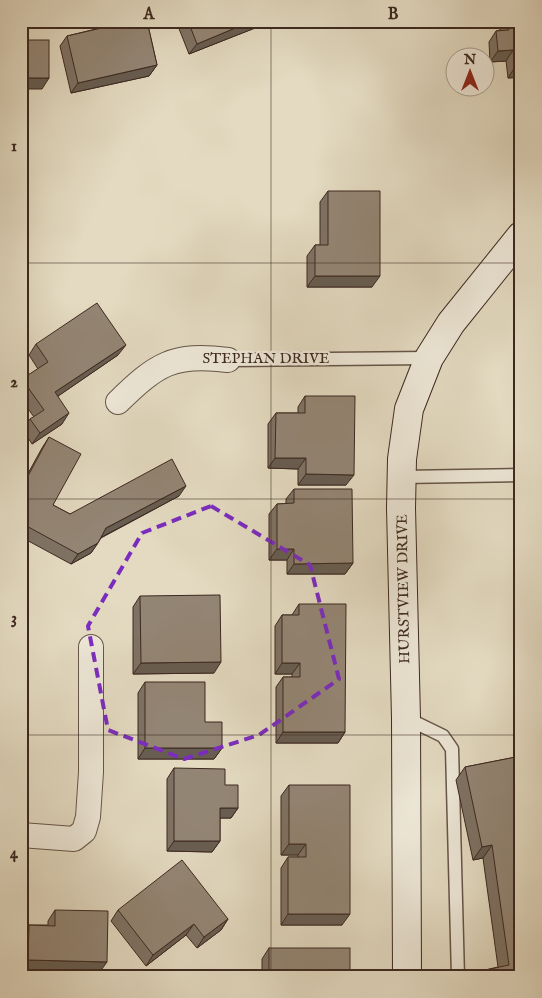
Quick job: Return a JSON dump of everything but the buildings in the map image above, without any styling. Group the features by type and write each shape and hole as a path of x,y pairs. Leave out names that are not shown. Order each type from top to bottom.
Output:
{"street":[{"name":"HURSTVIEW DRIVE","path":"408,977 402,459 409,409 429,358 451,323 521,236"},
{"name":"STEPHAN DRIVE","path":"118,402 158,366 177,360 203,357 228,360"},
{"path":"21,835 74,839 84,831 88,817 91,772 91,647"}],"lane":[{"name":"STEPHAN DRIVE","path":"228,360 429,358"},
{"path":"402,477 521,475"},
{"path":"406,718 442,736 452,749 458,977"}],"highlighted area":[{"path":"211,506 310,565 339,679 259,735 184,759 108,730 88,626 142,533"}]}
